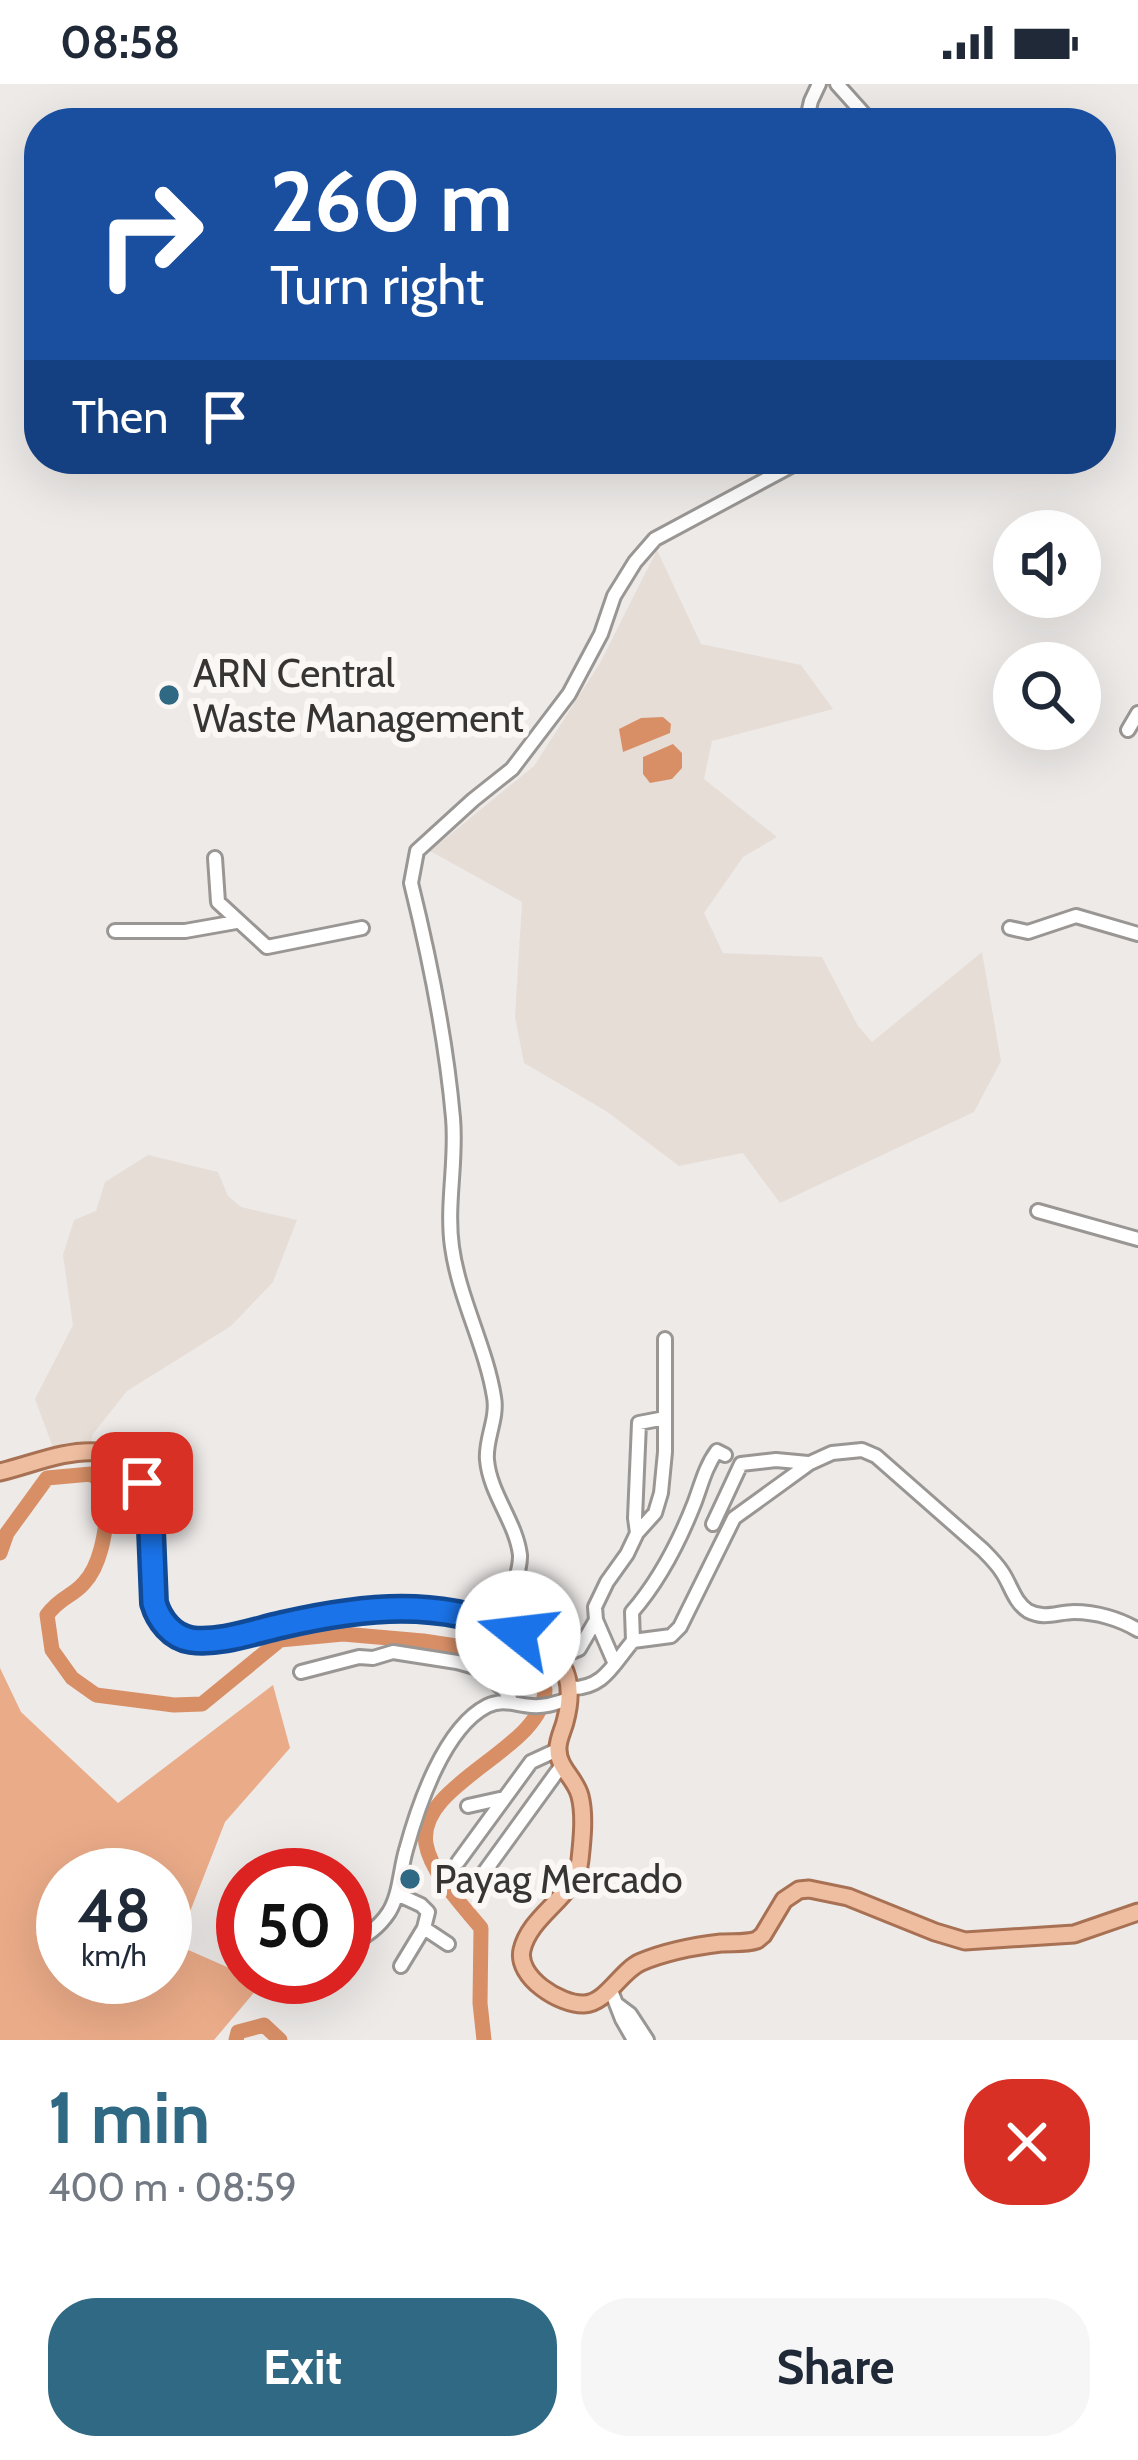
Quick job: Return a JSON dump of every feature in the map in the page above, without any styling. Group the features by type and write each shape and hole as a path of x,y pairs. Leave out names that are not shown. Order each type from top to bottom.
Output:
{"main road":[{"path":"0,1472 91,1452 109,1454 129,1465 150,1505 151,1592 157,1612 170,1630 189,1640 237,1635 344,1612 416,1607 505,1627 558,1657 568,1674 569,1694 560,1758 581,1799 580,1865 572,1882 527,1936 521,1961 538,1984 574,2002 592,2002 628,1969 654,1958 717,1943 757,1940 784,1900 799,1891 848,1897 965,1941 1074,1934 1138,1912"}],"street":[{"path":"836,84 858,108"},
{"path":"505,1627 520,1560 487,1458 495,1422 494,1397 452,1246 453,1117 432,965 411,872 417,851 512,769 538,735 568,694 634,562 655,539 776,474"},
{"path":"1129,730 1138,713"},
{"path":"215,858 218,902 267,947 362,928"},
{"path":"1010,928 1028,932 1076,916 1138,934"},
{"path":"115,931 185,931 236,922"},
{"path":"1038,1211 1138,1239"},
{"path":"615,1664 595,1607 637,1532 656,1513 662,1493 665,1339"},
{"path":"637,1532 639,1424 665,1418"},
{"path":"633,1641 671,1636 680,1627 734,1518 810,1462 832,1453 862,1450 876,1456 983,1550 1000,1567 1024,1608 1042,1616 1072,1611 1114,1618 1138,1630"},
{"path":"372,1931 397,1894 422,1799 454,1737 487,1706 512,1702 550,1706 607,1676 633,1641 632,1612 652,1588 710,1461 717,1451 725,1455"},
{"path":"713,1523 741,1464 810,1462"},
{"path":"558,1657 579,1649 596,1620"},
{"path":"301,1672 393,1652 482,1669 506,1690 512,1702"},
{"path":"458,1862 531,1762 560,1758"},
{"path":"475,1885 560,1758"},
{"path":"468,1806 505,1797"},
{"path":"397,1894 428,1912 424,1928 400,1966"},
{"path":"424,1928 448,1944"},
{"path":"610,1988 634,2040"},
{"path":"618,2005 647,2040"}],"shaded area":[{"path":"657,550 701,644 801,665 833,709 712,741 704,779 777,837 743,857 704,913 723,953 822,957 858,1026 872,1042 982,952 1001,1061 974,1112 780,1203 743,1153 679,1166 606,1111 524,1063 515,1017 522,902 430,851 534,766 600,663"},
{"path":"663,717 671,724 670,733 623,752 619,729 641,718"},
{"path":"673,744 682,753 682,768 672,779 650,783 643,774 643,757"},
{"path":"148,1155 218,1172 228,1196 241,1207 297,1220 273,1282 231,1326 127,1391 93,1434 90,1447 55,1453 35,1399 73,1325 63,1255 74,1220 96,1211 105,1182"},
{"path":"0,1668 21,1712 118,1803 273,1685 290,1748 225,1822 192,1907 192,1848 36,1848 36,2004 192,2004 192,1952 216,1962 216,2004 244,2004 214,2040 0,2040"}],"waterway":[{"path":"0,1553 7,1533 47,1478 91,1474 111,1489 104,1538 91,1574 47,1615 52,1650 72,1678 96,1695 202,1704 280,1640 343,1634 496,1652 545,1690 539,1711 524,1731 459,1784 428,1822 426,1844 434,1866 481,1928 484,2040"},
{"path":"236,2040 238,2032 264,2025 280,2040"}],"place":[{"name":"ARN Central Waste Management","path":"169,695"},
{"name":"Payag Mercado","path":"410,1879"}],"route":[{"path":"142,1483 150,1505 154,1603 170,1630 189,1640 237,1635 344,1612 416,1607 518,1633"}]}
